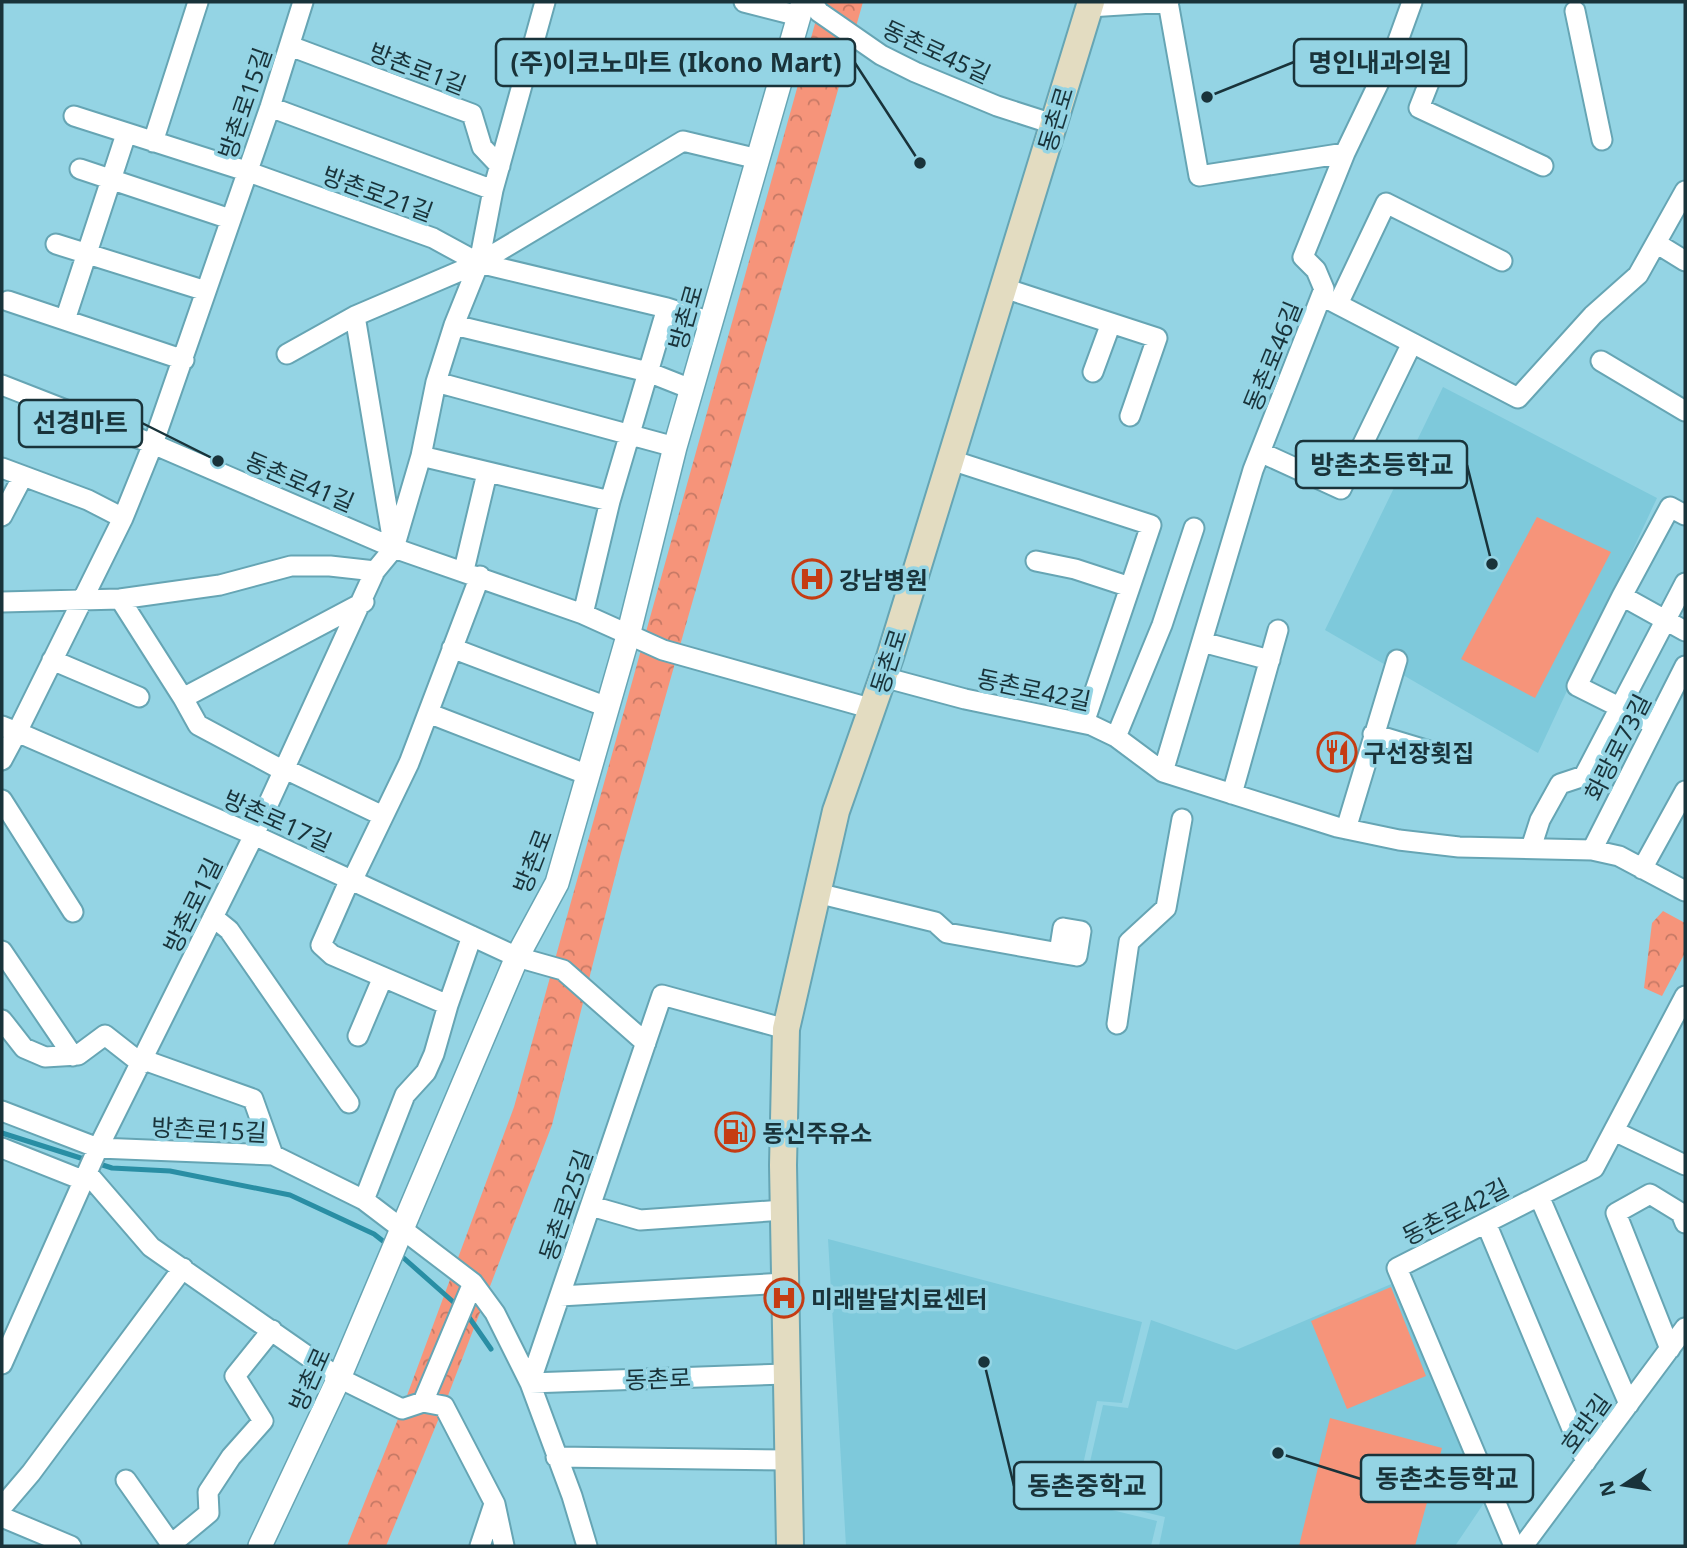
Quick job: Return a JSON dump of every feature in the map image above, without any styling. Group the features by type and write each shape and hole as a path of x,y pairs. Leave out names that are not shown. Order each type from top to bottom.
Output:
{"main road":[{"name":"동촌로","path":"790,1546 784,1210 786,1028 836,811 873,709 1090,4"}],"street":[{"path":"153,142 198,2"},
{"name":"방촌로15길","path":"2,760 9,729 52,660 83,600 123,518 153,444 270,107 303,2"},
{"name":"방촌로1길","path":"88,1175 97,1148 143,1062 254,835 364,602 376,571 394,548 421,456 436,382 454,325 479,263 493,190 545,2"},
{"path":"744,2 805,7"},
{"path":"1090,4 1168,2 1199,176 1345,152 1392,55 1412,2"},
{"name":"동촌로45길","path":"805,7 818,12 881,55 996,106 1053,124"},
{"name":"방촌로","path":"260,1546 339,1378 517,957 557,883 628,636 691,389 805,7"},
{"path":"1574,11 1602,140"},
{"name":"방촌로1길","path":"290,46 472,114 482,147 500,166"},
{"path":"1392,55 1432,75 1419,108 1543,166"},
{"path":"270,107 493,190"},
{"name":"방촌로21길","path":"74,117 246,171 433,238 479,263 667,308 710,322"},
{"path":"65,320 126,134"},
{"path":"287,354 355,316 479,263 683,142 758,159"},
{"name":"동촌로46길","path":"1202,642 1260,452 1330,300 1316,270 1303,257 1345,152"},
{"path":"80,169 230,219"},
{"path":"1502,261 1386,203 1330,300 1518,398 1593,316 1638,275 1685,191"},
{"path":"1656,243 1685,261"},
{"path":"56,244 206,290"},
{"path":"1004,288 1157,338 1130,416"},
{"path":"8,301 184,360"},
{"path":"583,614 610,501 667,308"},
{"path":"355,316 394,548"},
{"path":"1093,372 1111,323"},
{"path":"454,325 648,372 691,389"},
{"path":"1260,452 1341,489 1412,343"},
{"path":"1601,361 1685,411"},
{"path":"436,382 675,447"},
{"name":"동촌로41길","path":"2,385 153,444 394,548 472,573 583,614 663,650 873,709"},
{"path":"421,456 610,501"},
{"path":"951,460 1151,525 1084,723"},
{"path":"2,468 88,500 123,518"},
{"path":"449,1005 332,955 321,945 383,816 428,713 452,648 472,573 487,473"},
{"path":"2,516 23,476"},
{"path":"1655,725 1577,686 1670,507 1685,515"},
{"path":"1116,737 1132,704 1162,625 1194,528"},
{"path":"1036,561 1075,569 1130,587"},
{"path":"2,602 120,599 220,584 291,566 330,566 376,571"},
{"path":"1531,848 1540,820 1560,784 1584,776 1685,583"},
{"path":"1622,596 1685,631"},
{"path":"120,599 198,725 284,770 383,816"},
{"path":"183,698 364,602"},
{"path":"1233,794 1279,630"},
{"path":"1163,772 1202,642 1270,660"},
{"path":"452,648 607,708"},
{"path":"52,660 139,697"},
{"path":"1346,828 1397,660"},
{"name":"화랑로73길","path":"1592,850 1685,666"},
{"name":"동촌로42길","path":"883,677 965,699 1084,723 1116,737 1163,772 1346,828 1399,840 1459,847 1592,850 1619,856 1685,891"},
{"path":"428,713 588,775"},
{"name":"방촌로17길","path":"9,729 254,835 517,957"},
{"path":"1373,734 1426,750"},
{"path":"1642,869 1685,791"},
{"path":"2,800 73,912"},
{"path":"1117,1024 1129,942 1166,908 1182,820"},
{"path":"817,893 935,922 947,933 1059,953"},
{"path":"213,916 229,930 349,1102"},
{"path":"364,1200 405,1095 426,1072 434,1054 472,936"},
{"path":"2,951 73,1056"},
{"path":"517,957 563,970 646,1043"},
{"path":"358,1036 383,977"},
{"name":"동촌로25길","path":"530,1383 662,995 786,1028"},
{"name":"동촌로42길","path":"1514,1546 1397,1268 1594,1168 1685,996"},
{"path":"2,1020 24,1048 45,1057 73,1056 105,1035 143,1062 253,1099 273,1155"},
{"name":"방촌로15길","path":"2,1111 97,1148 273,1155 364,1200 473,1283 495,1313 530,1383 572,1496 587,1546"},
{"path":"1614,1131 1685,1166"},
{"path":"2,1148 88,1175 151,1247 339,1378 402,1409 426,1397 473,1283"},
{"path":"2,1364 88,1175"},
{"path":"1670,1349 1616,1213 1650,1194 1681,1213 1685,1223"},
{"path":"1539,1195 1629,1404"},
{"path":"591,1206 640,1220 784,1210"},
{"path":"1486,1223 1586,1462"},
{"path":"2,1507 31,1473 184,1268"},
{"path":"560,1296 785,1283"},
{"name":"호반길","path":"1523,1546 1685,1328"},
{"path":"126,1480 170,1545 209,1513 208,1492 231,1457 263,1421 235,1376 272,1330"},
{"name":"동촌로","path":"530,1383 786,1374"},
{"path":"426,1397 444,1406 495,1504 504,1546"},
{"path":"556,1457 788,1460"},
{"path":"480,1546 495,1504"},
{"path":"2,1517 37,1539 71,1546"}],"shaded area":[{"path":"1443,387 1657,498 1538,753 1325,630"},
{"path":"828,1239 1142,1322 1122,1403 1097,1401 1075,1501 1157,1521 1151,1546 846,1546"},
{"path":"1396,1282 1484,1503 1455,1546 1159,1546 1165,1517 1082,1497 1103,1405 1128,1408 1151,1320 1236,1350"}],"green space":[{"path":"821,2 863,2 621,853 552,1125 444,1406 386,1546 347,1546 402,1409 514,1107"},
{"path":"1537,517 1611,552 1535,698 1461,659"},
{"path":"1663,911 1685,923 1685,953 1662,996 1644,988 1652,923"},
{"path":"1391,1287 1426,1376 1347,1409 1311,1321"},
{"path":"1330,1418 1442,1448 1415,1546 1299,1546"}],"waterway":[{"path":"2,1133 112,1168 170,1171 290,1195 374,1234 388,1245"},
{"path":"398,1253 459,1307"},
{"path":"466,1313 491,1349"}],"place":[{"name":"명인내과의원","path":"1207,97"},
{"name":"(주)이코노마트 (Ikono Mart)","path":"920,163"},
{"name":"선경마트","path":"218,461"},
{"name":"방촌초등학교","path":"1492,564"},
{"name":"강남병원","path":"812,579"},
{"name":"구선장횟집","path":"1337,752"},
{"name":"동신주유소","path":"735,1132"},
{"name":"미래발달치료센터","path":"784,1298"},
{"name":"동촌중학교","path":"984,1362"},
{"name":"동촌초등학교","path":"1278,1453"}]}
